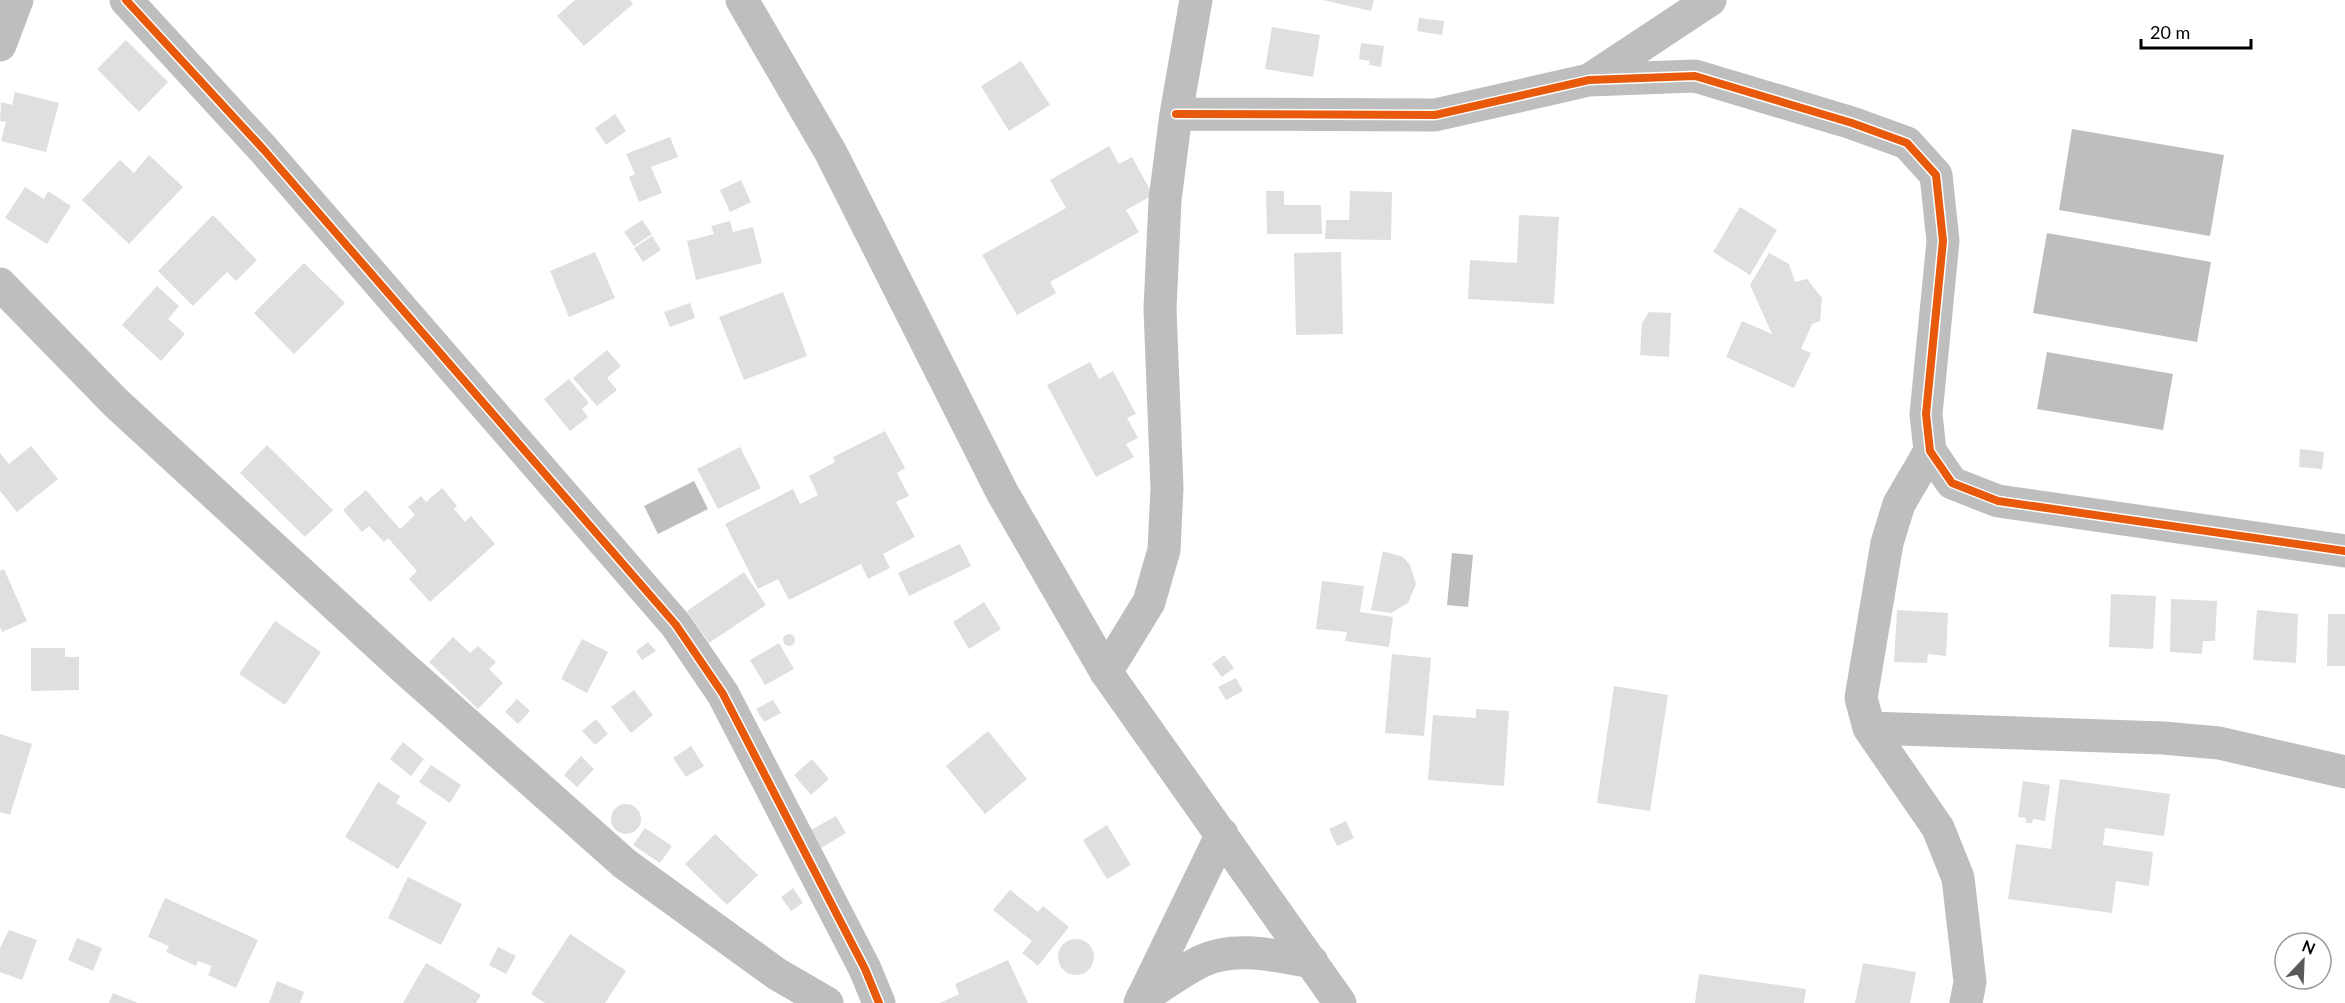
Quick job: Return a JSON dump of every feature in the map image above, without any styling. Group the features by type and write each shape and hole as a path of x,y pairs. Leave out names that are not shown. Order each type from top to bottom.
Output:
{"street":[{"path":"0,45 17,0"},
{"path":"126,0 324,219 676,625 723,694 865,969 879,1003"},
{"path":"742,0 831,153 1002,492 1106,672 1340,1003"},
{"path":"1106,672 1149,602 1164,550 1167,488 1160,309 1165,200 1176,114 1196,0"},
{"path":"1589,80 1710,0"},
{"path":"1176,114 1435,115 1589,80 1695,76 1852,123 1907,143 1936,175 1943,241 1926,414 1930,451 1953,483 1998,501 2345,551"},
{"path":"0,284 116,404 395,660 625,864 777,974 827,1003"},
{"path":"1930,451 1899,504 1887,543 1861,698 1869,728 1938,828 1958,878 1970,982 1966,1003"},
{"path":"1869,728 2163,738 2218,743 2345,772"},
{"path":"1141,1000 1222,834"},
{"path":"1141,1000 1202,961 1222,955 1257,953 1312,962"}],"shaded area":[{"path":"2072,129 2224,155 2210,236 2059,210"},
{"path":"2047,233 2211,262 2197,342 2033,313"},
{"path":"2047,352 2173,374 2163,430 2037,409"},
{"path":"694,481 708,509 658,534 644,506"},
{"path":"1452,553 1473,555 1468,607 1447,605"}],"building":[{"path":"575,0 630,0 633,4 584,46 557,16"},
{"path":"1323,0 1374,0 1371,11"},
{"path":"1419,18 1444,21 1442,35 1417,31"},
{"path":"1272,27 1320,35 1313,77 1265,69"},
{"path":"126,40 168,82 139,112 97,69"},
{"path":"1361,43 1384,46 1381,67 1369,65 1370,61 1359,59"},
{"path":"1021,61 1050,105 1009,131 981,86"},
{"path":"15,92 59,103 46,152 1,141 6,122 0,121 1,102 12,105"},
{"path":"615,114 626,131 606,145 595,128"},
{"path":"670,137 678,157 651,167 662,193 639,202 629,177 635,174 626,154"},
{"path":"1109,146 1119,164 1132,157 1153,195 1126,210 1139,232 1050,282 1056,293 1017,315 982,255 1066,208 1050,180"},
{"path":"149,155 183,187 129,244 82,200 120,160 134,173"},
{"path":"741,180 751,202 730,212 720,190"},
{"path":"25,187 44,199 48,191 71,206 47,244 5,218"},
{"path":"1266,191 1284,191 1284,205 1321,205 1322,234 1267,234"},
{"path":"1350,191 1392,192 1391,240 1325,239 1326,220 1349,220"},
{"path":"1740,207 1777,230 1750,275 1713,252"},
{"path":"213,215 257,260 236,281 227,272 193,306 158,271"},
{"path":"1519,215 1559,217 1554,304 1468,299 1470,260 1517,263"},
{"path":"642,220 652,234 634,246 624,232"},
{"path":"730,221 733,232 753,227 762,263 696,280 687,241 714,234 711,226"},
{"path":"652,236 661,250 643,262 634,248"},
{"path":"595,252 615,298 569,317 550,271"},
{"path":"1341,252 1343,334 1296,335 1294,253"},
{"path":"1769,253 1789,264 1795,282 1807,279 1822,298 1820,321 1812,324 1801,349 1811,353 1794,388 1726,357 1742,321 1772,334 1750,285"},
{"path":"304,263 345,303 294,354 254,313"},
{"path":"157,286 179,306 168,319 185,334 161,361 122,325"},
{"path":"783,292 807,356 744,380 719,317"},
{"path":"690,303 695,318 670,327 664,312"},
{"path":"1649,312 1671,313 1669,357 1640,355 1642,323"},
{"path":"607,350 621,366 607,378 617,390 597,406 573,378"},
{"path":"1090,362 1099,379 1113,371 1136,414 1127,418 1138,438 1126,444 1134,457 1096,477 1047,385"},
{"path":"569,379 589,403 582,409 588,417 570,431 544,399"},
{"path":"885,431 905,468 897,473 909,496 896,502 915,537 883,554 890,568 868,579 861,564 789,600 778,579 758,589 725,524 793,489 800,504 818,495 809,476 835,462 833,457"},
{"path":"267,445 333,510 305,537 240,473"},
{"path":"31,446 58,479 17,512 0,491 0,453 9,464"},
{"path":"740,447 761,488 718,509 697,469"},
{"path":"2300,449 2324,452 2322,469 2299,467"},
{"path":"442,488 457,506 454,509 465,522 471,516 495,544 430,602 409,579 417,571 388,538 384,542 369,526 362,532 343,510 366,490 400,529 415,515 408,507 421,496 426,502"},
{"path":"960,544 971,566 909,596 898,573"},
{"path":"1383,551 1403,557 1410,565 1416,584 1408,603 1391,613 1371,610"},
{"path":"4,569 27,621 2,632 0,627 0,571"},
{"path":"744,572 766,605 709,643 687,611"},
{"path":"1322,581 1364,586 1360,612 1393,617 1389,647 1345,641 1347,632 1316,629"},
{"path":"2111,594 2156,596 2153,649 2109,647"},
{"path":"2171,599 2217,601 2215,641 2203,641 2202,654 2170,652"},
{"path":"984,602 1001,629 969,649 953,622"},
{"path":"1897,610 1948,613 1946,656 1928,654 1927,663 1894,662"},
{"path":"2257,610 2298,614 2296,663 2253,660"},
{"path":"2328,614 2345,614 2345,666 2327,666"},
{"path":"275,621 321,652 285,705 239,674"},
{"path":"791,634 794,635 794,645 787,646 784,645 783,638 784,635"},
{"path":"453,637 470,653 478,646 496,662 489,669 503,683 478,709 429,662"},
{"path":"582,639 608,652 587,693 561,679"},
{"path":"648,642 656,651 642,660 636,651"},
{"path":"779,643 794,669 765,685 750,660"},
{"path":"31,648 65,648 65,657 79,657 79,690 31,691"},
{"path":"1392,654 1431,658 1424,736 1385,733"},
{"path":"1224,655 1234,668 1222,677 1212,664"},
{"path":"1236,678 1243,691 1226,700 1218,687"},
{"path":"1614,686 1668,695 1650,811 1597,803"},
{"path":"634,690 653,715 631,733 611,707"},
{"path":"517,699 530,711 518,724 505,712"},
{"path":"773,700 781,713 764,722 756,709"},
{"path":"1476,709 1509,711 1504,786 1428,780 1433,715 1476,718"},
{"path":"596,719 608,734 595,745 582,731"},
{"path":"988,731 1027,779 985,814 946,766"},
{"path":"0,734 32,744 10,815 0,812"},
{"path":"403,742 424,759 411,776 390,759"},
{"path":"691,746 704,766 686,777 673,758"},
{"path":"581,756 594,769 577,787 564,775"},
{"path":"812,759 829,779 811,795 794,775"},
{"path":"431,765 461,785 450,803 419,782"},
{"path":"2060,779 2170,794 2164,836 2105,828 2103,845 2153,852 2149,886 2116,881 2112,913 2008,899 2016,844 2051,849"},
{"path":"2023,781 2050,785 2045,821 2033,819 2032,823 2026,823 2026,818 2018,817"},
{"path":"378,782 400,796 396,803 427,822 398,869 345,837"},
{"path":"626,804 637,808 641,819 637,830 626,834 615,830 611,819 615,808"},
{"path":"836,816 846,833 821,848 811,830"},
{"path":"1346,821 1354,838 1337,846 1329,829"},
{"path":"1107,825 1131,865 1107,879 1083,840"},
{"path":"645,828 672,846 660,863 633,845"},
{"path":"715,834 758,875 727,905 685,864"},
{"path":"408,877 462,904 441,945 388,918"},
{"path":"793,888 803,903 791,911 781,897"},
{"path":"1010,890 1038,912 1043,906 1069,927 1038,966 1022,953 1032,941 993,910"},
{"path":"165,898 258,940 236,988 208,975 212,966 198,961 196,966 166,952 169,946 148,937"},
{"path":"9,930 37,940 22,980 0,972 0,948"},
{"path":"570,934 626,971 605,1003 545,1003 531,994"},
{"path":"77,938 102,948 93,971 68,960"},
{"path":"1076,939 1088,945 1094,957 1088,969 1076,975 1064,969 1058,957 1064,945"},
{"path":"498,947 516,956 506,974 489,965"},
{"path":"1008,960 1028,1003 940,1003 959,994 955,984"},
{"path":"426,963 481,995 476,1003 403,1003"},
{"path":"1863,963 1916,972 1910,1003 1855,1003"},
{"path":"1699,974 1806,989 1804,1003 1695,1003"},
{"path":"277,981 304,992 300,1003 269,1003"},
{"path":"113,993 138,1003 109,1003"}],"cycle path":[{"path":"126,0 264,150 676,625 723,694 865,969 879,1003"},
{"path":"1176,114 1435,115 1589,80 1695,76 1852,123 1907,143 1936,175 1943,241 1926,414 1930,451 1952,483 1998,501 2345,551"}]}
